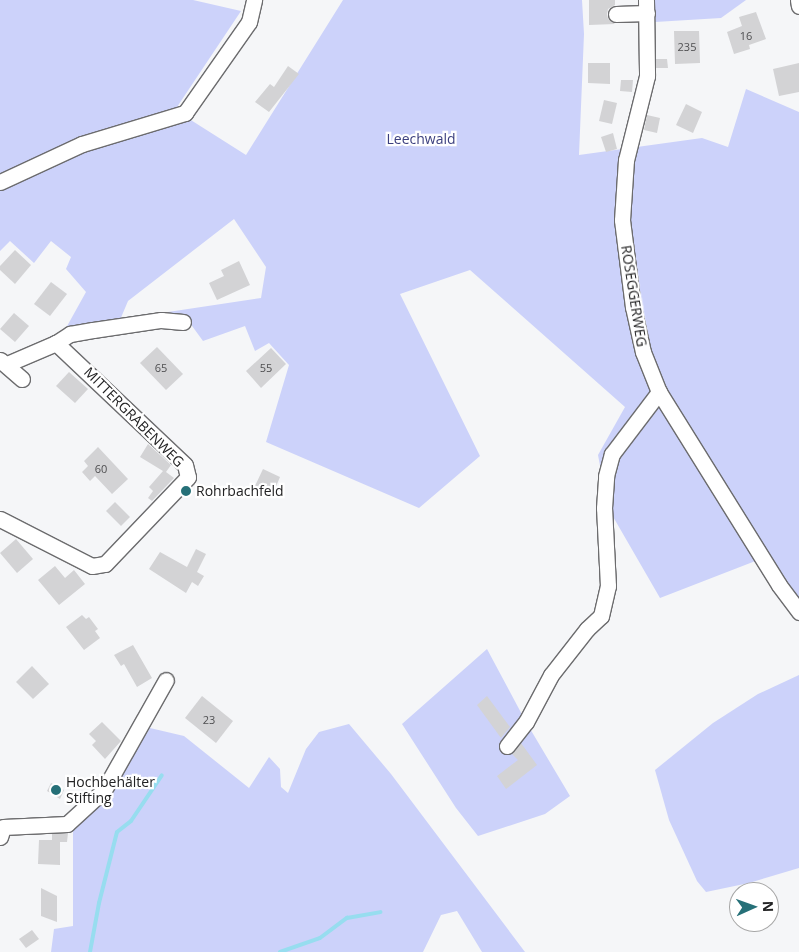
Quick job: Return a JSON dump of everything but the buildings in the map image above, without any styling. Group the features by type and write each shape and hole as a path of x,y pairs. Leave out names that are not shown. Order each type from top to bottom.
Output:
{"street":[{"path":"0,182 82,144 185,113 249,22 254,0"},
{"path":"798,0 799,6"},
{"path":"616,14 646,7"},
{"name":"ROSEGGERWEG","path":"646,7 647,76 626,160 622,220 638,334 659,392 779,586 799,612"},
{"path":"22,379 3,362 56,342 70,334 161,320 183,322"},
{"name":"MITTERGRABENWEG","path":"0,519 92,566 105,564 188,477 185,465 56,342"},
{"path":"507,746 526,722 551,675 587,629 601,616 608,586 604,508 606,476 612,454 659,392"},
{"path":"0,837 3,827 67,824 104,790 166,680"}],"green space":[{"name":"Leechwald","path":"0,0 193,0 241,11 175,110 246,155 343,0 582,0 584,34 579,155 702,138 728,147 746,89 799,112 799,618 758,560 660,598 608,508 598,455 625,407 470,270 400,294 480,456 419,508 266,442 289,365 269,343 255,351 245,326 203,341 187,319 166,319 168,312 261,298 266,267 234,219 128,301 120,320 66,328 86,292 66,269 71,257 51,241 34,263 10,241 0,251"},
{"path":"653,0 746,0 721,18 655,22"},
{"path":"487,649 526,722 570,796 545,814 478,836 456,808 402,724"},
{"path":"799,675 799,868 752,882 729,882 729,887 706,892 697,881 669,820 655,770 713,723 758,694"},
{"path":"349,724 391,774 525,952 482,952 457,911 441,915 423,952 51,952 54,929 73,926 73,825 107,796 150,728 184,736 249,788 269,757 280,769 281,787 288,793 306,749 319,732"}],"waterway":[{"path":"90,952 99,903 117,832 131,821 162,775"},
{"path":"280,952 320,938 347,918 380,912"}],"place":[{"name":"Rohrbachfeld","path":"186,491"},
{"name":"Hochbehälter Stifting","path":"56,790"}]}
